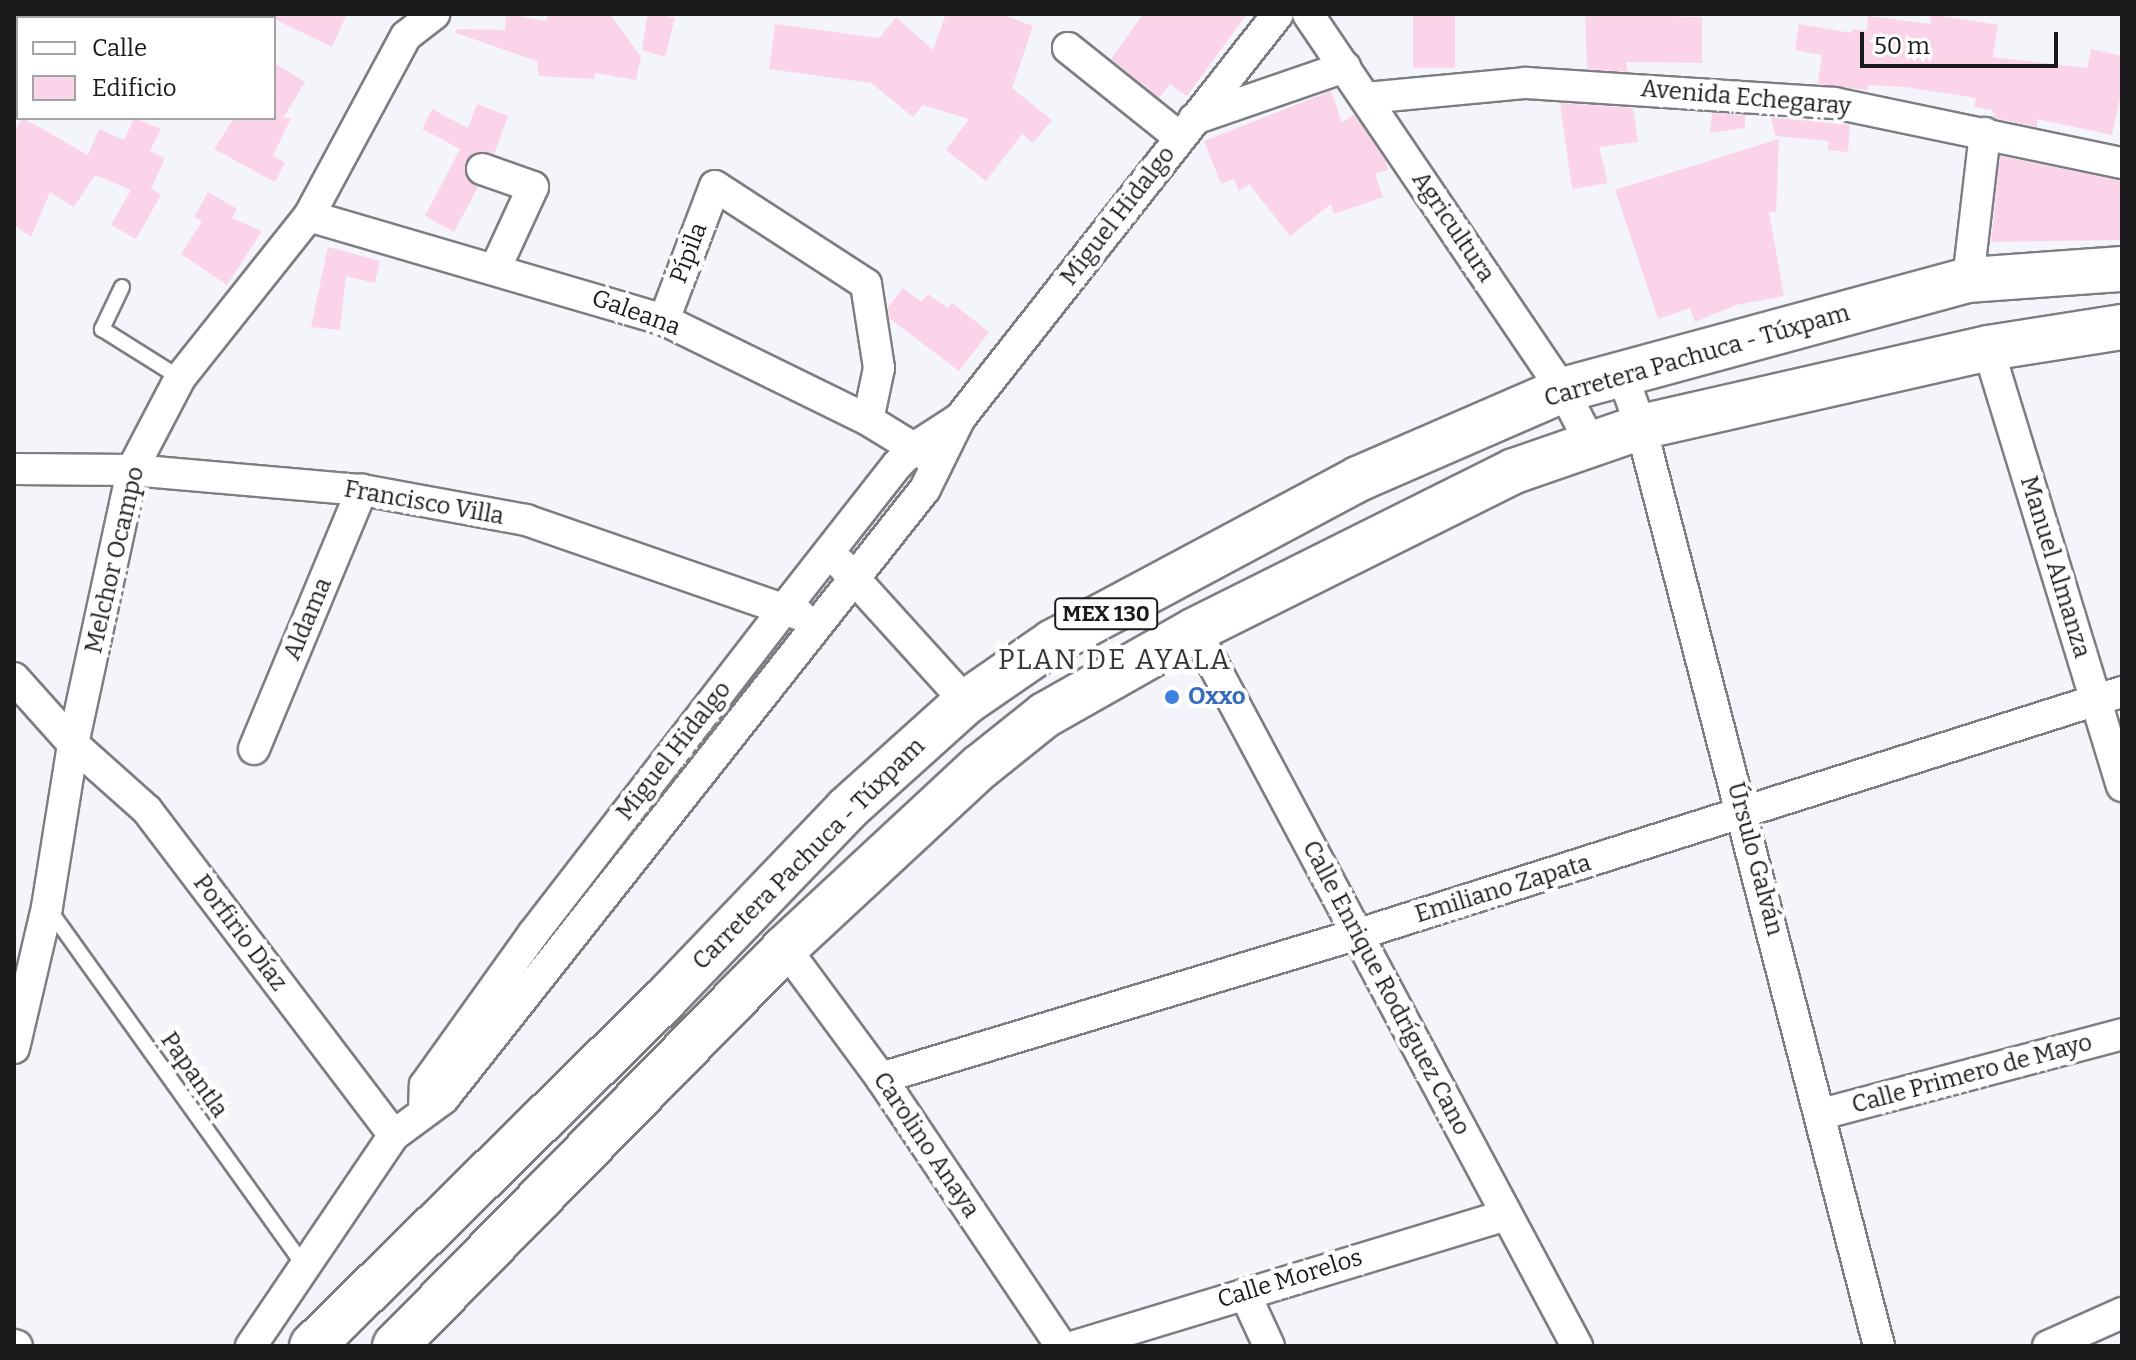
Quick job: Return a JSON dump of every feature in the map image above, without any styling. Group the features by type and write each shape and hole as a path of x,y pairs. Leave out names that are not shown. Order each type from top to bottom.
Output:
{"main road":[{"name":"Carretera Pachuca - Túxpam","path":"312,1346 665,999 847,809 966,702 1053,642 1358,479 1563,390 1968,280 2122,269"},
{"name":"Carretera Pachuca - Túxpam","path":"395,1346 785,948 980,767 1045,715 1195,630 1514,471 1641,427 1988,348 2122,327"}],"street":[{"name":"Melchor Ocampo","path":"14,1048 47,907 73,744 132,470 180,378 309,216 406,36 434,14"},
{"name":"Miguel Hidalgo","path":"251,1346 306,1270 394,1135 443,1099 939,465 960,418 1278,14"},
{"name":"Agricultura","path":"1308,14 1563,390 1591,444"},
{"path":"1068,48 1187,128 1345,67"},
{"name":"Avenida Echegaray","path":"1366,98 1526,83 1616,86 1834,103 2122,163"},
{"path":"1968,280 1985,133"},
{"path":"482,169 533,187 496,267"},
{"name":"Pípila","path":"664,320 715,186 866,284 879,368 868,420"},
{"name":"Galeana","path":"309,216 496,267 664,320 868,420 939,465"},
{"name":"Manuel Almanza","path":"1988,348 2109,696 2122,786"},
{"name":"Úrsulo Galván","path":"1622,374 1641,427 1744,814 1879,1346"},
{"name":"Miguel Hidalgo","path":"424,1110 425,1085 557,903 784,609 915,447 960,418"},
{"name":"Francisco Villa","path":"14,469 132,470 362,490 526,520 817,621"},
{"name":"Aldama","path":"254,749 362,490"},
{"path":"827,554 854,575 966,702"},
{"name":"Calle Enrique Rodríguez Cano","path":"1195,630 1577,1346"},
{"name":"Porfirio Díaz","path":"14,678 73,744 147,810 394,1135"},
{"name":"Emiliano Zapata","path":"881,1078 1359,934 2109,696"},
{"path":"557,903 581,922"},
{"name":"Carolino Anaya","path":"785,948 881,1078 1061,1346"},
{"name":"Calle Primero de Mayo","path":"1822,1114 2122,1034"},
{"name":"Calle Morelos","path":"1075,1346 1506,1215"},
{"path":"1245,1294 1269,1346"},
{"path":"2048,1346 2122,1313"}],"lane":[{"path":"122,287 102,329 180,378"},
{"name":"Papantla","path":"47,907 306,1270"}],"building":[{"path":"264,14 347,14 332,47 276,20 276,16"},
{"path":"506,14 547,21 547,14 610,14 641,57 636,80 595,73 594,79 539,76 537,61 456,33 457,29 505,30"},
{"path":"657,14 675,18 665,57 642,50 647,17"},
{"path":"946,14 1001,14 1033,26 1012,88 1052,120 1033,143 1022,134 986,181 946,150 969,119 923,105 913,117 871,83 769,69 775,24 879,38 896,17 933,50"},
{"path":"1143,14 1247,14 1187,96 1170,84 1159,98 1111,59"},
{"path":"1413,14 1455,14 1455,68 1413,68"},
{"path":"1585,14 1702,17 1702,63 1626,62 1628,72 1587,69"},
{"path":"1930,14 1998,25 1993,57 2087,68 2091,49 2122,56 2122,88 2112,135 2037,119 2037,127 1995,118 1992,110 1974,107 1976,98 1905,87 1868,85 1868,90 1818,84 1822,55 1795,50 1799,24 1852,33 1852,29 1867,31 1868,16 1931,24"},
{"path":"276,64 305,82 283,118 291,118 273,156 285,163 275,182 214,149 233,120 276,120"},
{"path":"1331,91 1342,123 1354,114 1385,160 1388,170 1375,174 1383,197 1334,214 1331,204 1290,236 1249,184 1239,191 1234,179 1221,184 1204,141"},
{"path":"1560,103 1633,108 1638,142 1599,147 1608,183 1572,189"},
{"path":"477,104 508,116 494,154 478,152 465,162 468,180 478,187 454,232 425,216 460,149 422,129 432,109 468,128"},
{"path":"1712,113 1745,115 1745,128 1710,133"},
{"path":"1771,117 1850,125 1848,152 1828,150 1829,141 1775,136"},
{"path":"22,120 27,120 88,155 99,129 124,140 133,120 161,129 150,151 165,158 151,189 161,195 136,239 111,225 131,190 95,175 74,207 50,192 31,237 14,225 14,132"},
{"path":"1779,139 1776,212 1769,212 1784,296 1736,305 1695,322 1690,308 1658,319 1615,190"},
{"path":"2000,156 2122,181 2122,240 1991,242"},
{"path":"208,192 237,209 232,218 262,231 227,285 181,254 202,221 194,217"},
{"path":"328,247 380,261 375,283 346,276 340,330 311,327"},
{"path":"903,288 921,302 928,294 948,308 952,303 989,332 959,371 889,318 888,307"}],"place":[{"name":"Oxxo","path":"1172,697"}],"district":[{"name":"PLAN DE AYALA","path":"1115,660"}]}
